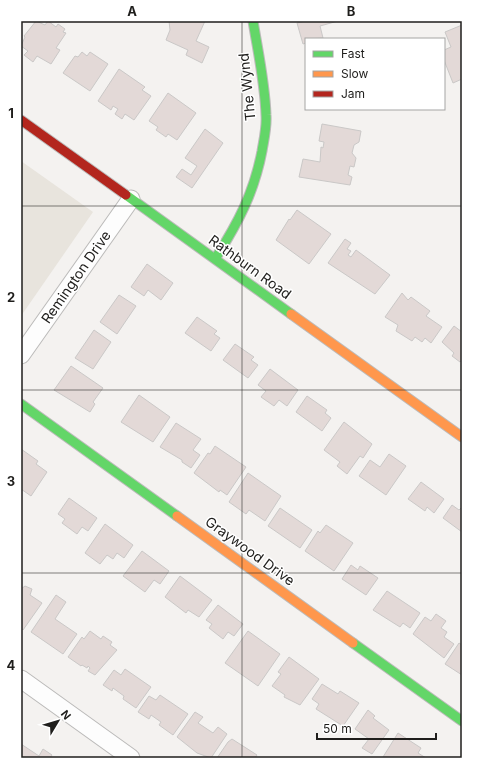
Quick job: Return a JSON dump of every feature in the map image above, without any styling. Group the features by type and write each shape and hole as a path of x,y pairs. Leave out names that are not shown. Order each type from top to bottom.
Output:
{"street":[{"name":"The Wynd","path":"215,259 245,211 259,174 265,143 266,109 252,21"},
{"name":"Rathburn Road","path":"21,120 462,437"},
{"name":"Remington Drive","path":"21,355 131,199"},
{"name":"Graywood Drive","path":"21,404 462,721"},
{"path":"21,680 131,758"}],"shaded area":[{"path":"21,161 93,212 21,316"}],"building":[{"path":"36,21 45,25 48,21 56,27 58,24 65,29 63,32 66,33 56,48 60,50 51,64 37,56 33,62 24,55 28,51 21,46 25,37 24,36"},
{"path":"169,21 205,21 196,41 209,47 202,63 186,55 188,50 166,40 170,30"},
{"path":"306,21 338,21 320,26 323,38 305,38 305,43 303,44 297,23"},
{"path":"462,25 462,79 453,83 445,63 445,50 451,47 445,32"},
{"path":"82,52 87,56 90,52 108,64 90,91 63,73 75,56 78,57"},
{"path":"119,69 145,87 142,90 151,96 134,120 125,114 122,119 115,114 118,109 113,106 111,110 98,101"},
{"path":"168,93 196,113 177,140 168,134 166,137 156,130 158,127 149,121"},
{"path":"322,124 361,131 359,142 354,145 352,153 356,158 354,167 350,166 348,175 352,177 350,185 299,177 303,159 320,162 321,147 323,148 324,142 319,141"},
{"path":"205,129 223,143 192,188 176,177 182,169 191,175 197,166 185,158"},
{"path":"297,210 331,234 309,264 276,240 289,219 290,220"},
{"path":"345,239 351,243 347,249 351,251 348,255 351,257 356,250 390,275 375,294 328,263"},
{"path":"147,264 173,283 161,300 148,290 144,296 131,287"},
{"path":"402,293 408,300 411,297 430,311 426,316 442,327 431,343 425,338 422,342 415,337 412,341 396,331 398,325 385,317"},
{"path":"119,295 136,306 117,334 100,322"},
{"path":"197,317 217,331 214,334 220,338 211,351 185,333"},
{"path":"454,326 462,332 462,360 460,362 452,356 454,353 442,342"},
{"path":"94,330 111,342 93,369 75,358"},
{"path":"235,344 254,357 251,360 258,365 248,378 223,360"},
{"path":"71,366 103,388 93,402 95,404 90,412 54,390"},
{"path":"270,369 298,390 287,406 279,400 274,406 261,397 266,391 258,385"},
{"path":"139,395 170,417 153,442 121,422"},
{"path":"307,396 327,410 325,413 331,418 322,431 296,412"},
{"path":"344,422 372,444 363,458 360,456 347,474 337,466 340,462 324,450"},
{"path":"176,423 201,439 193,450 200,455 191,468 182,462 182,460 160,447"},
{"path":"215,446 246,467 227,495 220,490 219,492 194,473 208,453 210,454"},
{"path":"21,449 38,461 36,464 47,472 31,496 21,489"},
{"path":"389,454 406,466 386,495 359,476 370,460 380,467"},
{"path":"248,473 281,496 265,521 249,510 246,514 229,502"},
{"path":"421,482 444,499 434,513 427,507 425,511 408,499"},
{"path":"69,498 97,518 88,531 82,527 77,534 62,523 65,519 58,514"},
{"path":"452,505 459,510 462,507 462,532 443,518"},
{"path":"280,508 312,530 300,548 268,526"},
{"path":"105,524 133,545 124,558 117,553 113,559 107,555 100,564 85,553"},
{"path":"326,525 353,543 334,571 305,551 318,531 320,533"},
{"path":"142,551 169,571 160,584 154,580 145,592 123,576"},
{"path":"351,565 358,570 360,566 378,578 366,595 342,579"},
{"path":"180,576 212,600 199,617 188,610 186,613 165,597"},
{"path":"25,586 32,589 30,595 42,603 23,630 21,628 21,589"},
{"path":"387,591 420,613 410,628 403,623 400,627 373,610"},
{"path":"56,595 66,602 55,619 77,634 63,654 31,632"},
{"path":"218,605 243,624 234,636 228,632 223,639 209,628 212,624 206,620"},
{"path":"436,614 446,621 441,628 447,632 444,637 454,644 444,658 413,634 425,617 431,621"},
{"path":"90,631 101,639 103,636 112,642 110,645 117,650 95,675 88,671 90,668 88,666 87,668 82,665 81,666 68,657 82,637 84,639"},
{"path":"248,631 280,654 258,686 225,663"},
{"path":"459,643 462,645 462,675 445,664"},
{"path":"289,657 319,679 300,705 284,697 285,695 272,686 281,674 278,672"},
{"path":"125,669 151,687 136,708 123,699 124,696 113,688 112,691 103,685 114,670 121,675"},
{"path":"322,684 338,694 340,691 359,703 343,726 316,709 319,704 312,699"},
{"path":"160,695 188,714 173,735 159,725 161,722 151,715 149,719 138,712 149,696 156,700"},
{"path":"368,710 375,716 373,718 389,730 372,754 362,748 369,739 355,729"},
{"path":"195,712 203,717 198,723 213,733 218,727 227,734 211,758 197,753 177,737"},
{"path":"398,733 421,748 418,753 426,758 383,757"},
{"path":"232,739 257,755 255,758 217,758 228,742"},
{"path":"21,744 39,756 43,749 52,755 50,758 21,758"}],"traffic: fast":[{"path":"215,259 231,233 250,194 259,166 266,128 264,91 253,21"},
{"path":"126,195 291,314"},
{"path":"21,404 177,516"},
{"path":"353,643 462,721"}],"traffic: slow":[{"path":"291,314 462,437"},
{"path":"177,516 353,643"}],"traffic: jam":[{"path":"21,120 126,195"}]}
